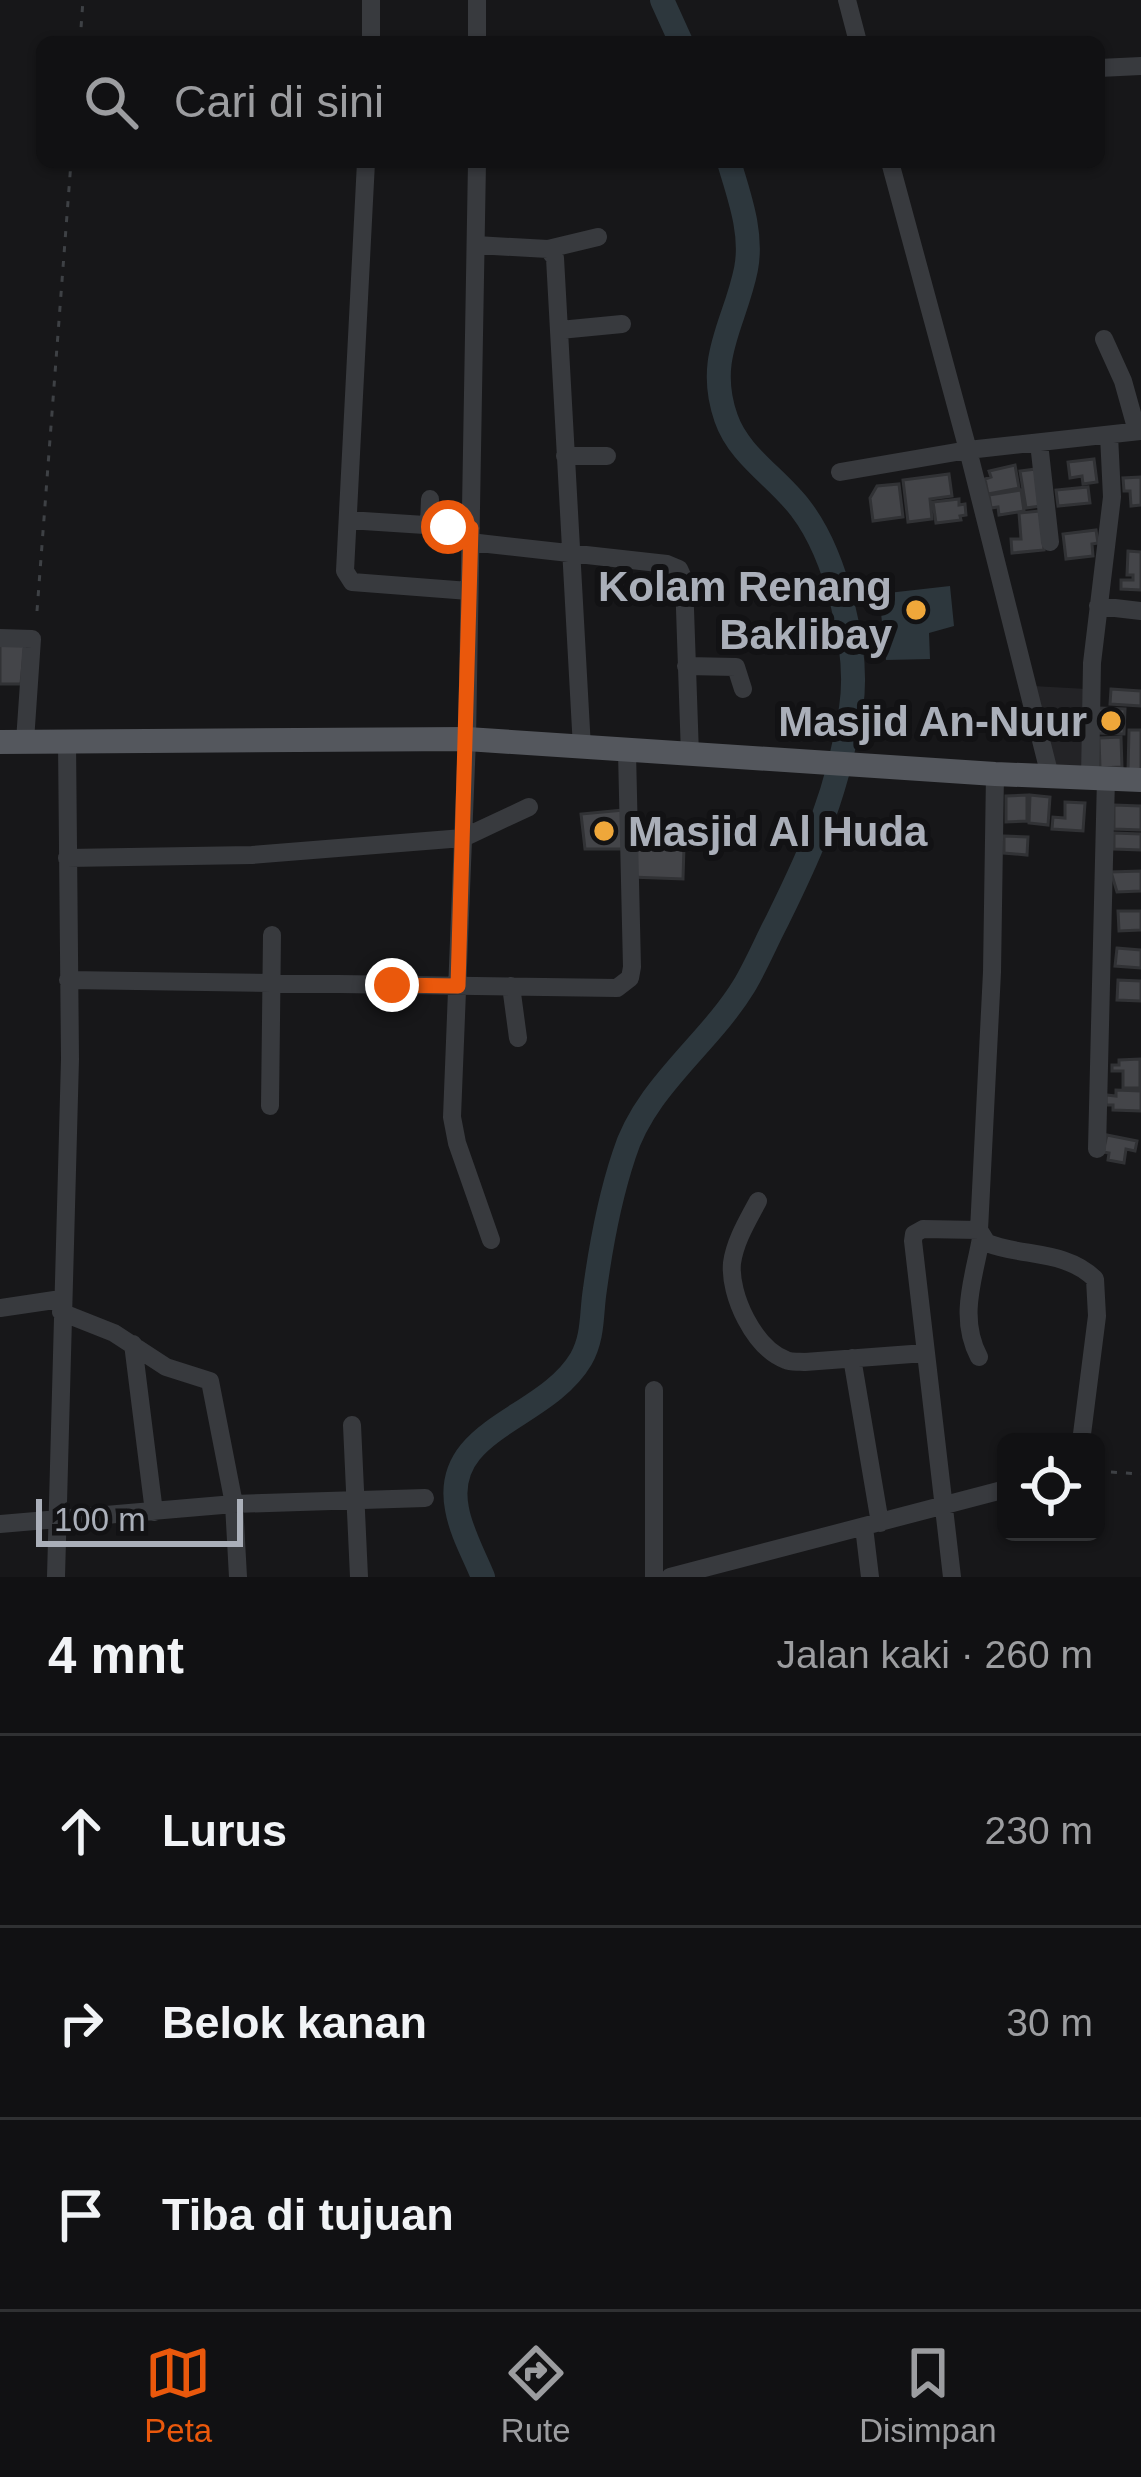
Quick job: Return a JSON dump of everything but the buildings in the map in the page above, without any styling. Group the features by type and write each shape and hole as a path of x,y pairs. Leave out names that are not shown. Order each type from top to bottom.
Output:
{"main road":[{"path":"12,741 466,740 1141,780"}],"street":[{"path":"371,0 371,36"},
{"path":"477,0 477,36"},
{"path":"847,0 856,36"},
{"path":"1105,68 1141,66"},
{"path":"366,168 345,571 349,580 469,591"},
{"path":"477,168 466,740 452,1117 490,1240"},
{"path":"892,168 1050,776"},
{"path":"476,245 548,249 598,237"},
{"path":"548,249 555,258 560,330 582,748"},
{"path":"560,330 622,324"},
{"path":"840,472 968,450 1139,431 1104,339"},
{"path":"1097,1149 1098,778 1089,694 1112,497 1108,435"},
{"path":"1039,443 1050,542"},
{"path":"565,457 607,456"},
{"path":"429,525 430,499"},
{"path":"348,520 429,525 679,569 684,580 690,755"},
{"path":"1098,606 1141,611"},
{"path":"0,638 32,639 12,741"},
{"path":"686,667 736,667 742,689"},
{"path":"56,1577 70,1082 67,741"},
{"path":"68,980 617,988 630,978 633,916 627,752"},
{"path":"979,1357 970,1337 968,1301 980,1234 995,774"},
{"path":"67,858 252,855 463,838 529,807"},
{"path":"271,1106 272,935"},
{"path":"511,986 518,1038"},
{"path":"758,1201 732,1262 738,1304 767,1345 786,1360 925,1354"},
{"path":"952,1577 914,1234 923,1229 980,1234 1003,1249 1037,1252 1078,1266 1095,1279 1097,1316 1082,1433"},
{"path":"0,1308 61,1306 166,1367 210,1381 234,1504 238,1577"},
{"path":"133,1344 154,1512"},
{"path":"852,1358 872,1525 869,1577"},
{"path":"654,1390 654,1577"},
{"path":"352,1425 359,1577"},
{"path":"670,1577 997,1491"},
{"path":"0,1524 234,1504 425,1498"}],"path":[{"path":"80,36 83,0"},
{"path":"37,611 70,168"},
{"path":"1105,1472 1141,1474"}],"shaded area":[{"name":"Kolam Renang Baklibay","path":"950,586 954,626 929,633 930,659 886,660 879,594"},
{"path":"1033,686 1087,689 1085,772 1056,770"}],"waterway":[{"path":"662,0 678,36"},
{"path":"483,1577 457,1509 456,1482 465,1460 480,1442 565,1380 581,1359 624,1155 647,1108 753,970 823,818 851,708 848,632 825,551 801,509 740,444 720,397 720,359 748,255 744,215 731,168"}],"place":[{"name":"Kolam Renang Baklibay","path":"916,610"},
{"name":"Masjid An-Nuur","path":"1111,721"},
{"name":"Masjid Al Huda","path":"604,831"}],"route":[{"path":"392,985 458,986 471,528 448,527"}]}
